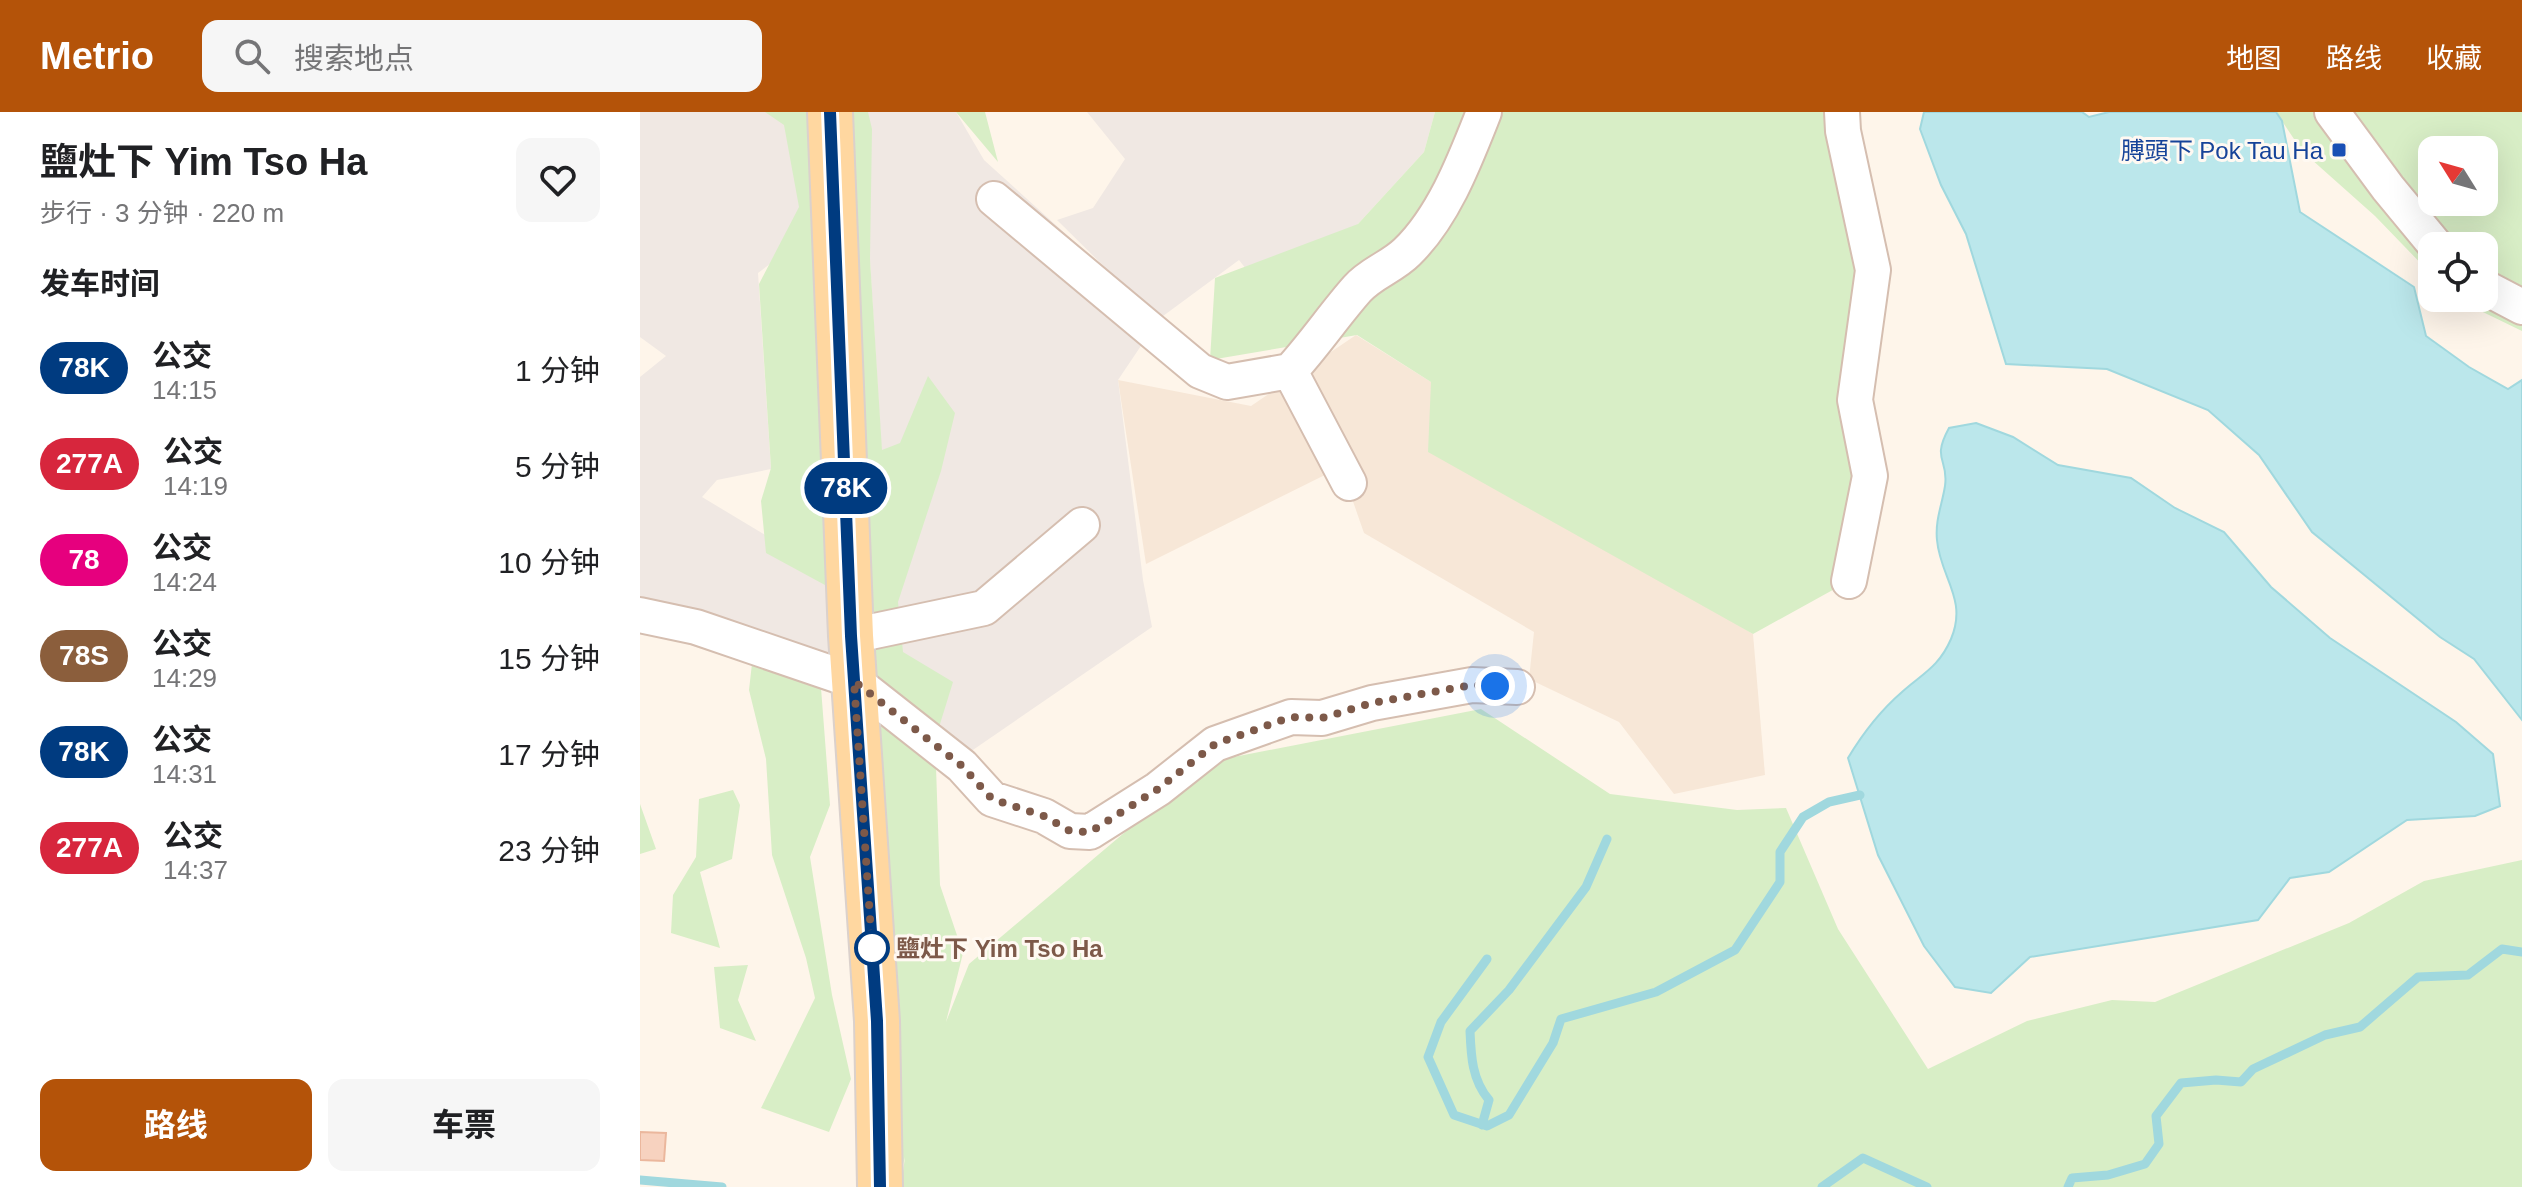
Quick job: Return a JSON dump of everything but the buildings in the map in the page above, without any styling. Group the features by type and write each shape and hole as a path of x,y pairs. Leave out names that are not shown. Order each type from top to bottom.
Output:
{"main road":[{"path":"830,112 851,636 877,1021 880,1187"}],"street":[{"path":"994,199 1200,371 1227,382 1290,371 1317,342 1357,289 1403,256 1425,229 1459,170 1484,112"},
{"path":"1842,112 1843,131 1873,270 1855,400 1870,476 1849,581"},
{"path":"2332,112 2424,232"},
{"path":"2498,294 2522,307"},
{"path":"1290,371 1349,483"},
{"path":"851,636 984,608 1082,525"},
{"path":"640,615 696,627 854,681 962,766 992,799 1044,816 1070,831 1090,832 1158,789 1215,744 1291,717 1322,718 1372,703 1472,685 1517,687"}],"shaded area":[{"path":"640,112 807,112 813,231 758,273 771,469 717,480 702,497 835,577 847,696 647,631 640,634 640,377 666,356 640,337"},
{"path":"861,112 956,112 984,160 1131,293 1057,220 1093,208 1125,159 1087,112 1435,112 1424,152 1358,224 1289,324 1239,260 1159,319 1118,380 1143,580 1152,627 967,754 895,674"},
{"path":"1356,335 1431,382 1666,581 1753,634 1765,775 1674,794 1619,722 1529,679 1534,632 1364,533 1341,467 1146,564 1118,380 1251,406"}],"green space":[{"path":"765,112 868,112 872,129 870,259 882,450 900,443 928,376 955,413 941,471 898,602 903,652 953,682 940,724 924,726 872,674 836,591 766,553 761,501 771,468 759,284 799,207 784,125"},
{"path":"956,112 985,112 998,162"},
{"path":"1435,112 1860,112 1873,270 1867,492 1849,581 1753,634 1428,452 1431,382 1357,335 1210,360 1215,278 1358,224 1424,152"},
{"path":"2276,112 2522,112 2522,331 2483,312 2498,312 2498,232 2418,232 2418,261 2375,216 2302,151"},
{"path":"755,637 821,688 830,805 810,857 832,995 851,1079 829,1132 761,1108 815,998 806,958 772,855 766,759 749,690"},
{"path":"887,707 936,767 940,885 963,953 946,1022 969,964 1208,762 1481,709 1610,794 1737,810 1786,808 1838,929 1928,1069 2027,1021 2112,1000 2155,1002 2349,923 2424,881 2522,860 2522,1187 901,1187 905,1157 901,1172 852,741"},
{"path":"733,790 740,805 732,859 700,872 720,948 671,933 673,895 696,857 699,799"},
{"path":"640,804 656,849 640,854"},
{"path":"748,965 738,1000 756,1041 720,1028 714,967"}],"water":[{"path":"1924,112 2082,112 2089,117 2109,112 2276,112 2282,121 2300,212 2414,287 2426,336 2469,367 2508,389 2522,380 2522,720 2474,659 2440,637 2312,532 2259,455 2208,410 2107,369 2006,364 1966,234 1941,185 1920,129"},
{"path":"1976,423 2013,437 2058,465 2131,478 2175,508 2224,532 2271,587 2330,638 2456,722 2493,754 2500,806 2475,816 2407,820 2329,872 2290,878 2258,920 2030,957 1991,993 1955,987 1924,946 1878,855 1848,758 1879,715 1935,663 1951,639 1955,625 1955,600 1937,540 1946,477 1941,447 1949,428"}],"waterway":[{"path":"1487,959 1441,1022 1428,1057 1454,1115 1487,1126 1509,1115 1553,1043 1561,1019 1656,992 1735,950 1780,882 1780,852 1803,817 1829,802 1860,795"},
{"path":"1482,1125 1489,1100 1476,1076 1470,1031 1509,990 1586,887 1607,839"},
{"path":"2068,1187 2072,1178 2108,1175 2145,1164 2159,1144 2156,1116 2181,1083 2216,1080 2241,1082 2253,1069 2325,1035 2360,1027 2418,977 2468,975 2502,949 2522,952"},
{"path":"1822,1187 1863,1158 1927,1187"},
{"path":"640,1180 722,1187"}],"bus line":[{"name":"78K","path":"830,112 851,636 877,1021 880,1187"}],"place":[{"name":"膊頭下 Pok Tau Ha","path":"2339,150"},
{"name":"鹽灶下 Yim Tso Ha","path":"872,948"}],"route":[{"path":"872,948 854,681 962,766 992,799 1044,816 1070,831 1090,832 1158,789 1215,744 1291,717 1322,718 1372,703 1472,685 1495,686"}]}
